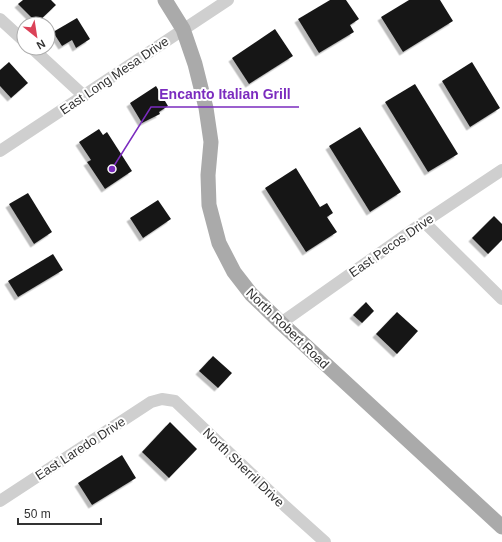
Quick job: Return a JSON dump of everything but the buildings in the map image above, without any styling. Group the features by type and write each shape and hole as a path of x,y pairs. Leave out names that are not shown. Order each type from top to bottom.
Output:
{"main road":[{"name":"North Robert Road","path":"165,0 183,29 195,64 206,108 211,142 208,175 209,205 219,243 234,272 251,294 281,323 502,528"}],"street":[{"name":"East Long Mesa Drive","path":"0,151 228,0"},
{"path":"0,19 16,34"},
{"path":"41,56 84,96"},
{"name":"East Pecos Drive","path":"281,323 424,222 502,170"},
{"path":"424,222 502,299"},
{"name":"East Laredo Drive","path":"0,501 151,402 162,399"},
{"name":"North Sherril Drive","path":"162,399 175,401 325,542"}],"place":[{"name":"Encanto Italian Grill","path":"112,169"}]}
